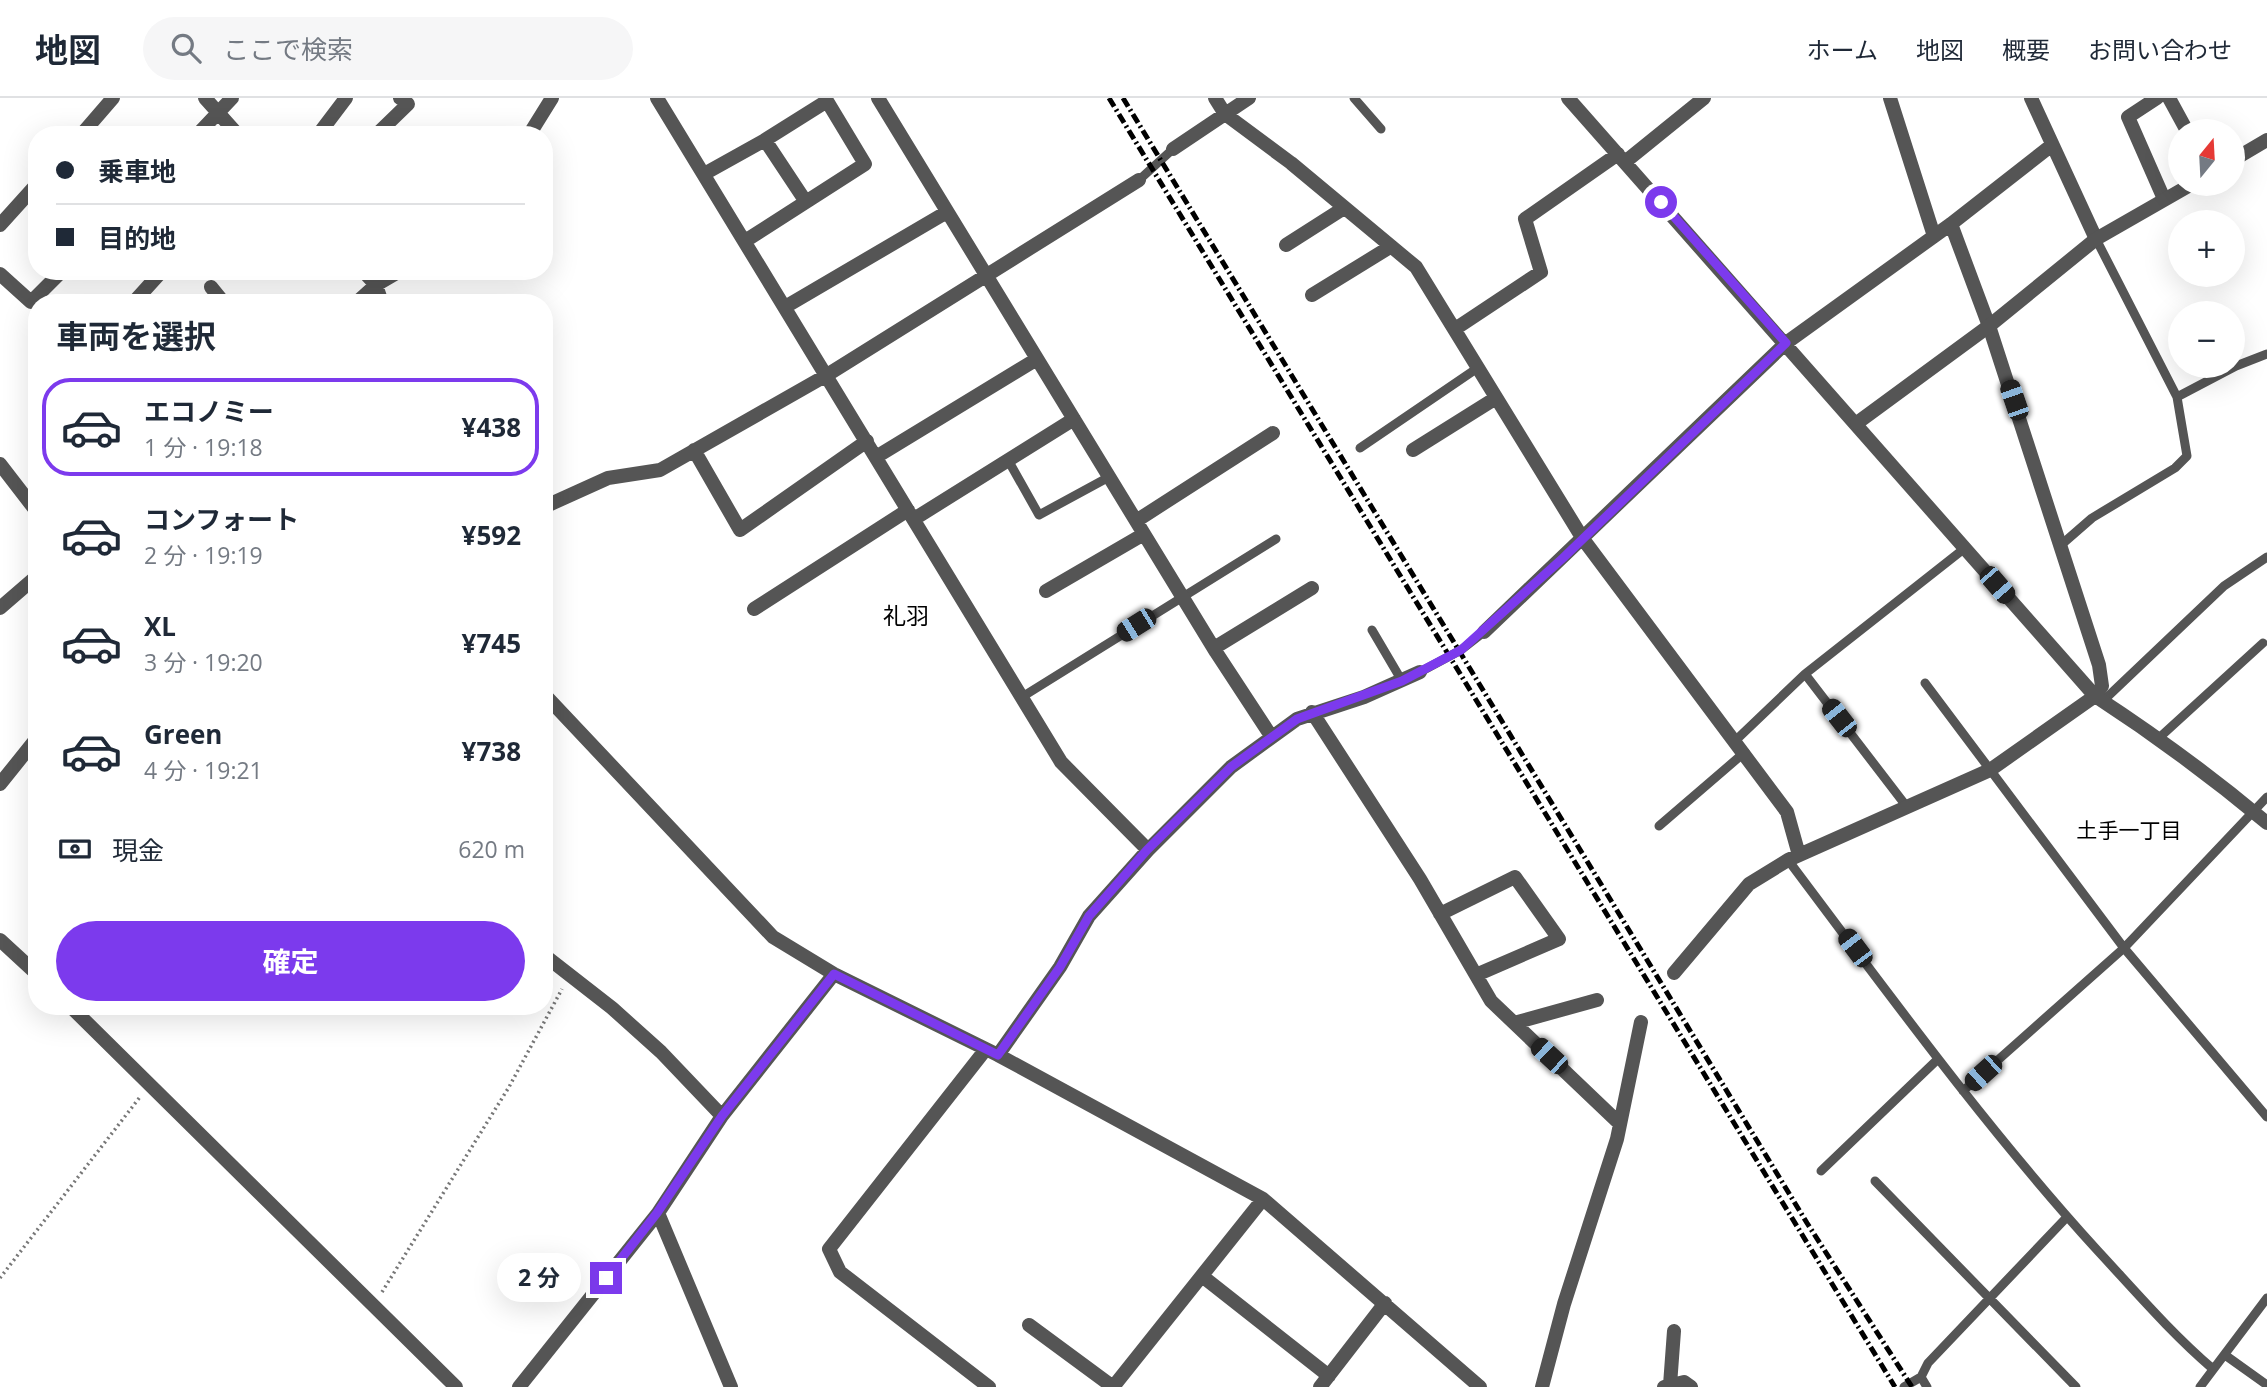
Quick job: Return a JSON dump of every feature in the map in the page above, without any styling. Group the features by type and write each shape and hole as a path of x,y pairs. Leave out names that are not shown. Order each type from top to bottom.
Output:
{"street":[{"path":"89,126 113,98"},
{"path":"205,98 230,126"},
{"path":"206,126 232,98"},
{"path":"325,126 346,98"},
{"path":"385,126 408,104 400,98"},
{"path":"535,126 552,98"},
{"path":"657,98 1061,762 1147,850"},
{"path":"878,98 1182,597 1271,736"},
{"path":"1216,98 1226,114 1291,163 1416,267 1583,539 1745,752 1787,812 1793,857"},
{"path":"1172,149 1249,98"},
{"path":"1567,98 2099,698 2160,737 2267,823"},
{"path":"1455,329 1541,272 1525,219 1621,158 1704,98"},
{"path":"1890,98 1934,236"},
{"path":"2031,98 2096,239"},
{"path":"2157,98 2128,117 2164,199"},
{"path":"2169,98 2180,119"},
{"path":"704,174 827,101 865,164 745,242"},
{"path":"765,140 806,202"},
{"path":"2245,153 2267,140"},
{"path":"1483,632 1786,343 1951,224 2052,145"},
{"path":"553,503 608,478 660,470 827,375 1139,180"},
{"path":"0,225 28,194"},
{"path":"1857,423 1989,326 2096,239 2170,196"},
{"path":"1286,245 1344,208"},
{"path":"785,307 947,212"},
{"path":"1674,973 1749,884 1793,857 1990,770 2099,698 2102,686 2099,665 2062,545 1989,326 1951,224"},
{"path":"1312,295 1390,247"},
{"path":"0,274 28,300"},
{"path":"40,294 53,280"},
{"path":"141,294 154,280"},
{"path":"371,280 379,294"},
{"path":"366,294 385,280"},
{"path":"211,286 217,294"},
{"path":"876,457 1037,359"},
{"path":"1413,450 1496,398"},
{"path":"754,609 1074,419"},
{"path":"1046,591 1273,433"},
{"path":"694,450 740,530 867,441"},
{"path":"0,464 28,500"},
{"path":"0,608 28,584"},
{"path":"1214,648 1312,588"},
{"path":"989,1387 840,1272 829,1250 1060,967 1089,916 1147,850 1231,767 1271,736 1312,712 1364,697 1420,672"},
{"path":"553,704 773,937 834,974 992,1052 1263,1199 1480,1387"},
{"path":"1312,712 1440,914 1491,1001 1620,1124"},
{"path":"0,784 28,749"},
{"path":"1440,914 1515,877 1559,939 1476,975"},
{"path":"0,940 28,966"},
{"path":"553,962 662,1052 722,1116"},
{"path":"519,1387 657,1213 722,1116 834,974"},
{"path":"1514,1023 1597,1000"},
{"path":"79,1015 456,1387"},
{"path":"1542,1387 1564,1304 1620,1124 1641,1022"},
{"path":"1029,1325 1113,1387 1263,1199"},
{"path":"657,1213 731,1387"},
{"path":"1202,1276 1326,1383 1385,1303"},
{"path":"1674,1331 1667,1386 1684,1382 1691,1387"}],"lane":[{"path":"1354,98 1381,129"},
{"path":"1139,180 1172,149"},
{"path":"2062,545 2092,517 2183,463 2187,447 2176,397 2096,239"},
{"path":"2176,397 2236,366 2267,354"},
{"path":"1360,447 1479,367"},
{"path":"1008,460 1039,515 1109,477"},
{"path":"1022,697 1276,539"},
{"path":"1736,740 1805,674 1965,548"},
{"path":"2099,698 2224,586 2267,557"},
{"path":"1372,630 1402,681"},
{"path":"1420,672 1461,650 1483,632"},
{"path":"2160,737 2263,643"},
{"path":"1805,674 1908,807"},
{"path":"1925,683 2124,948 2267,1117"},
{"path":"1659,826 1745,752"},
{"path":"1963,1091 2124,948 2255,813 2267,797"},
{"path":"1793,857 1963,1091 2067,1217 2180,1340 2213,1369"},
{"path":"1821,1171 1938,1059"},
{"path":"1875,1181 2076,1387"},
{"path":"1904,1387 1921,1377 1928,1363 2067,1217"},
{"path":"2200,1387 2267,1298"},
{"path":"2225,1356 2267,1385"},
{"path":"1921,1377 1927,1387"}],"path":[{"path":"553,1006 570,975"},
{"path":"373,1305 509,1087 548,1015"},
{"path":"0,1278 150,1084"}],"railway":[{"path":"1109,98 1895,1387"},
{"path":"1123,98 1807,1223 1912,1387"}],"district":[{"name":"礼羽","path":"906,616"},
{"name":"土手一丁目","path":"2129,831"}],"route":[{"path":"606,1278 657,1213 691,1158 722,1116 834,974 998,1055 1060,967 1089,916 1147,850 1231,767 1297,719 1364,697 1402,681 1461,650 1563,558 1786,343 1661,202"}]}
